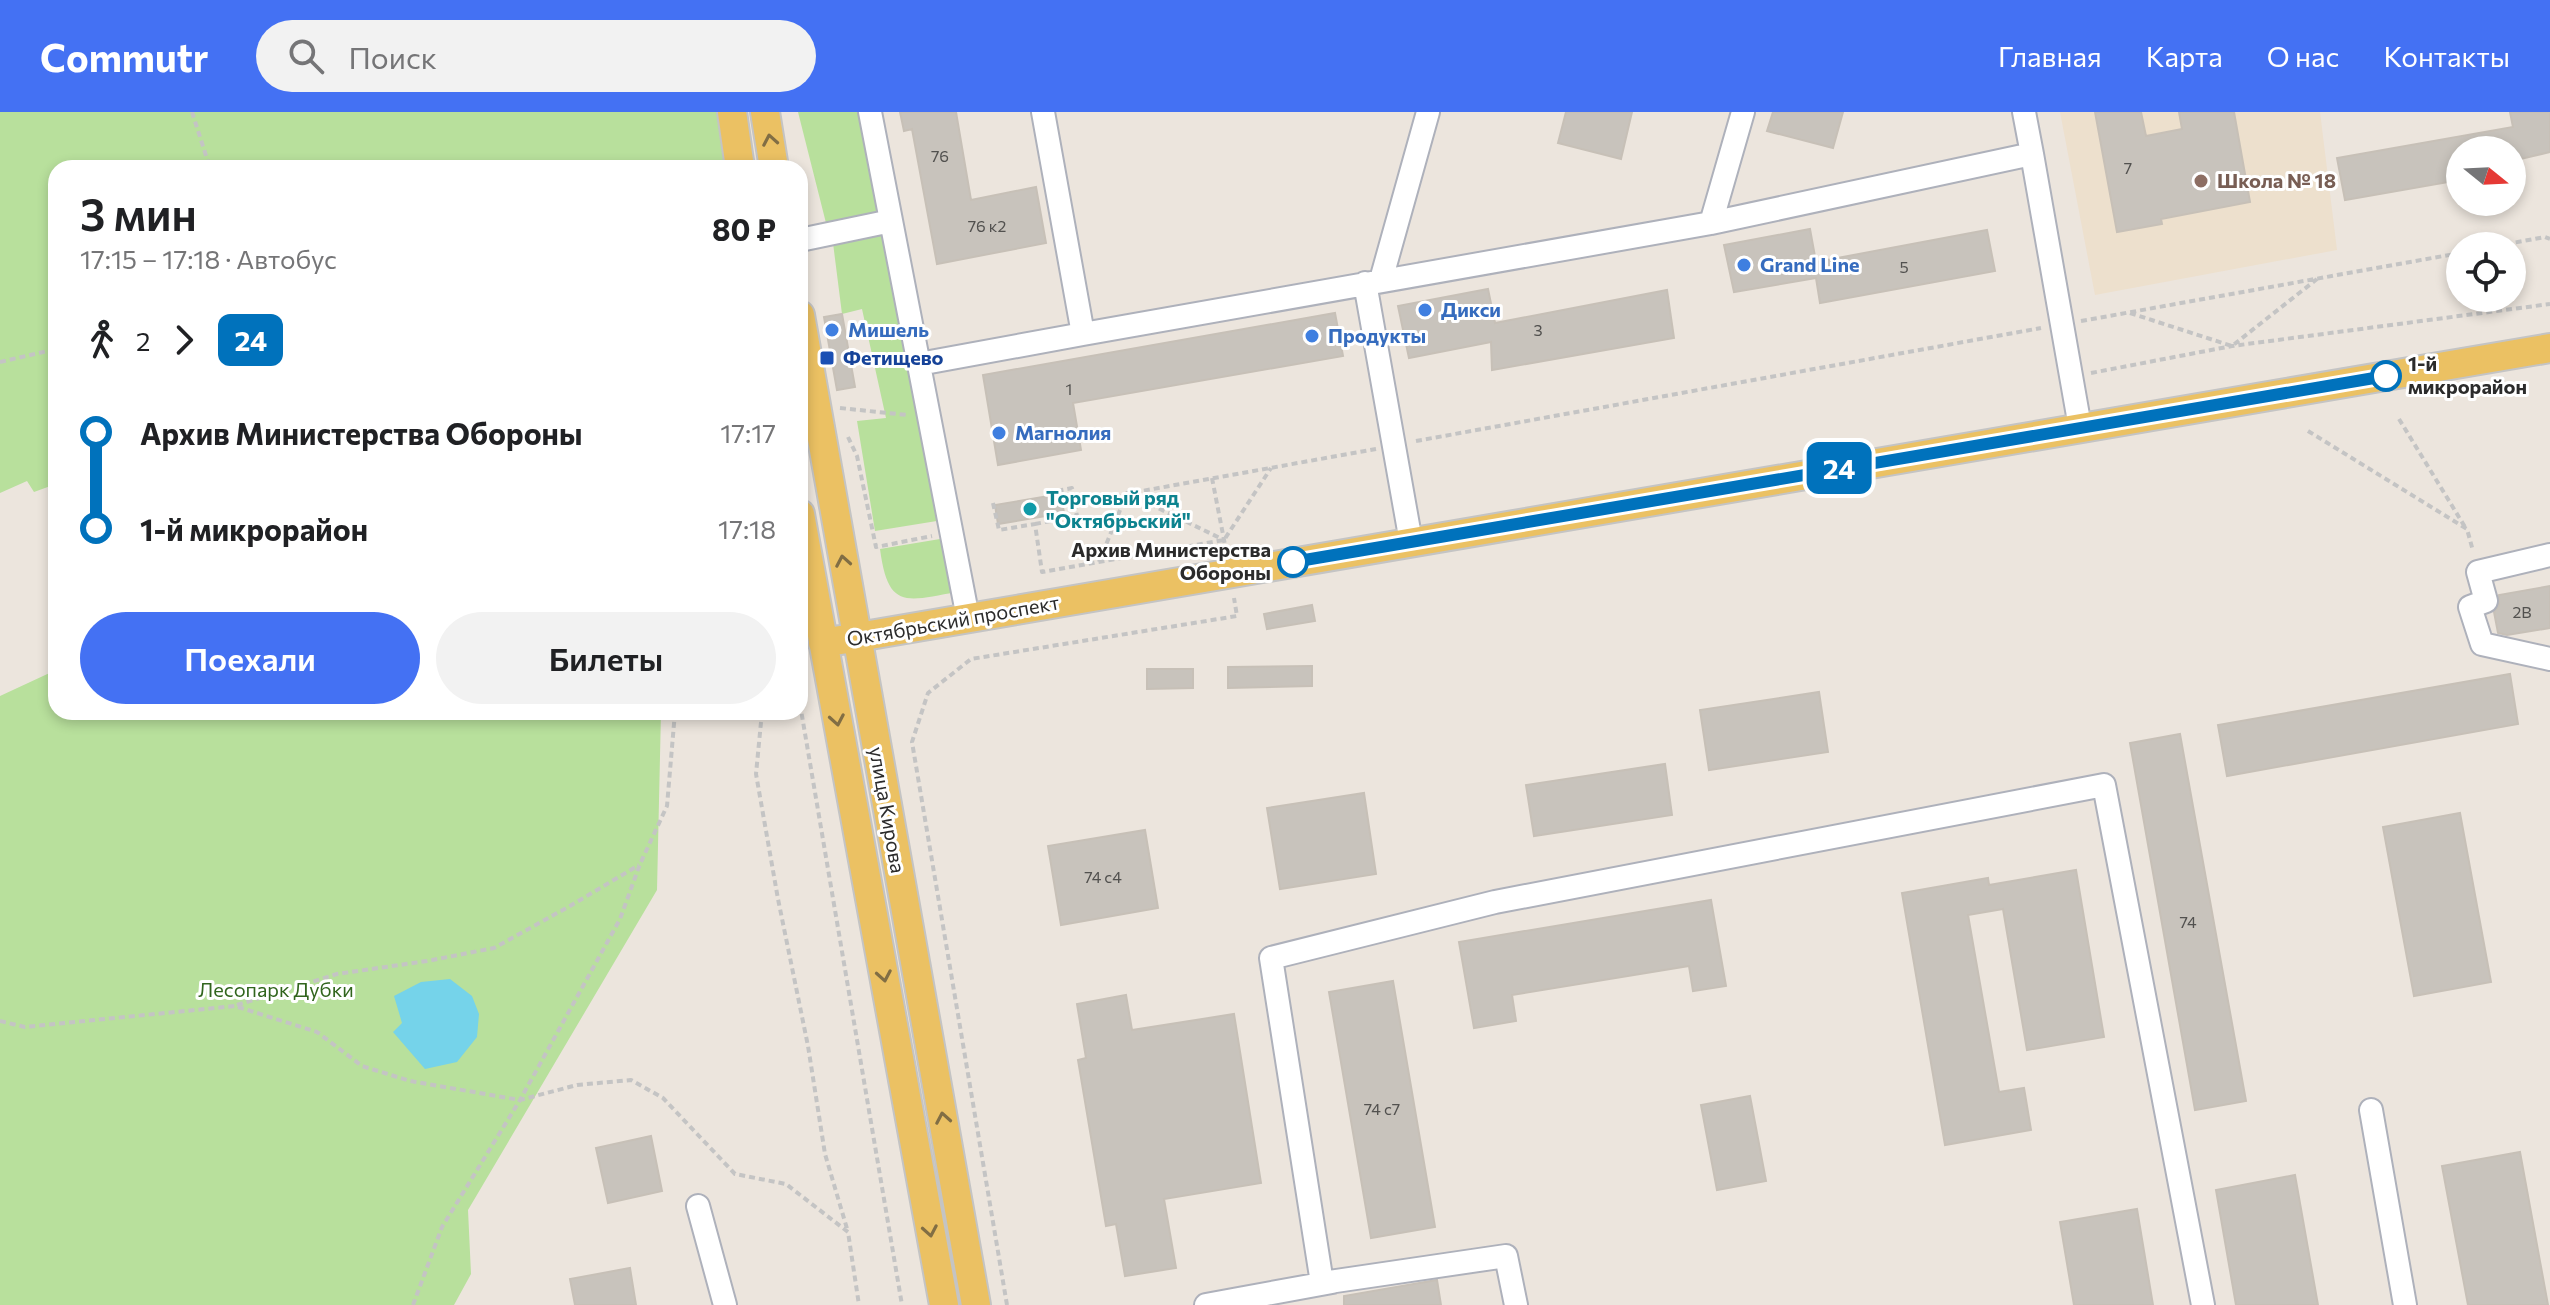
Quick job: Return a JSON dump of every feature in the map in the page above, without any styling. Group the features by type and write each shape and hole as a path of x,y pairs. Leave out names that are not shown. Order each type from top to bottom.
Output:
{"main road":[{"path":"732,112 739,160"},
{"path":"765,112 773,160"},
{"name":"Октябрьский проспект","path":"823,643 2550,348"},
{"name":"улица Кирова","path":"808,361 976,1305"},
{"name":"улица Кирова","path":"808,559 944,1305"}],"street":[{"path":"870,112 968,618"},
{"path":"1043,112 1083,334"},
{"path":"1411,542 1394,445 1373,281 1428,112"},
{"path":"1711,223 1743,112"},
{"path":"2024,112 2080,427"},
{"path":"919,364 1711,223 2032,154"},
{"path":"808,238 891,221"},
{"path":"2550,555 2478,572 2486,601 2470,607 2482,644 2550,659"},
{"path":"1516,1305 1506,1256 1322,1283 1271,958 1495,902 2104,785 2203,1305"},
{"path":"2371,1110 2405,1305"},
{"path":"698,1206 722,1305"},
{"path":"1206,1305 1244,1301 1332,1282"}],"path":[{"path":"192,112 207,160"},
{"path":"2526,240 2550,239"},
{"path":"1075,503 2446,255"},
{"path":"2232,346 2317,278"},
{"path":"2073,377 2232,346 2550,304"},
{"path":"2128,312 2232,346"},
{"path":"0,362 48,351"},
{"path":"841,420 835,408 929,418"},
{"path":"2399,419 2467,529 2478,572"},
{"path":"2308,431 2467,529"},
{"path":"846,432 857,456 876,547 951,532"},
{"path":"1035,524 1042,572 1224,540 1271,468"},
{"path":"1212,478 1229,573"},
{"path":"993,503 999,530 1077,516 1072,488 1047,493"},
{"path":"1127,493 1224,540"},
{"path":"1099,562 1127,493"},
{"path":"1007,1305 912,742 928,693 971,659 1237,616"},
{"path":"413,1305 442,1227 520,1100 620,919 640,864 667,806 674,720"},
{"path":"761,720 756,774 808,1046 825,1154 848,1232 859,1305"},
{"path":"803,720 902,1305"},
{"path":"0,1021 25,1027 235,1006 337,974 494,948 640,864"},
{"path":"235,1006 317,1032 362,1066 410,1081 520,1100 577,1085 631,1080 663,1098 735,1174 786,1184 848,1232"}],"shaded area":[{"name":"Школа № 18","path":"2060,112 2320,112 2337,250 2095,295"}],"green space":[{"path":"0,112 720,112 729,160 48,160 48,487 34,492 27,481 0,493"},
{"path":"798,112 861,112 880,211 826,223"},
{"path":"885,234 943,520 875,531 857,421 886,418 862,309 842,314 833,243"},
{"path":"946,538 957,592 912,598 894,592 888,583 880,549"},
{"name":"Лесопарк Дубки","path":"48,674 48,720 661,720 657,890 468,1210 471,1274 454,1305 0,1305 0,696"}],"water":[{"path":"450,979 472,996 479,1014 477,1037 457,1062 425,1069 393,1032 402,1023 394,996 421,982"}],"building":[{"path":"900,112 956,112 971,200 1036,187 1046,243 937,264 912,129 904,131"},
{"path":"1566,112 1632,112 1621,159 1558,143"},
{"path":"1773,112 1843,112 1833,148 1767,131"},
{"path":"2095,112 2141,112 2146,136 2182,129 2179,112 2234,112 2250,202 2161,219 2162,224 2117,232"},
{"path":"2510,112 2550,112 2550,152 2526,158 2526,136 2462,136 2513,127"},
{"path":"2446,139 2446,182 2345,200 2337,158"},
{"path":"1810,229 1816,262 1987,230 1995,271 1820,303 1816,278 1734,292 1724,245"},
{"path":"1488,289 1495,323 1667,290 1674,338 1492,370 1491,342 1409,358 1398,306"},
{"path":"1335,313 1343,356 1073,403 1081,450 998,465 983,375"},
{"path":"842,314 855,387 837,390 824,317"},
{"name":"Торговый ряд \"Октябрьский\"","path":"1061,494 1064,513 998,524 995,505"},
{"path":"2550,586 2550,628 2507,635 2498,633 2494,612 2499,605 2499,595"},
{"path":"1312,605 1315,621 1267,629 1264,614"},
{"path":"1312,666 1312,686 1228,688 1228,667"},
{"path":"1147,669 1193,669 1193,688 1147,689"},
{"path":"2510,674 2518,724 2227,776 2218,725"},
{"path":"1819,692 1828,752 1709,770 1700,710"},
{"path":"2180,734 2246,1101 2195,1110 2130,743"},
{"path":"1665,764 1672,815 1534,836 1526,785"},
{"path":"1364,793 1376,874 1280,889 1267,808"},
{"path":"2460,813 2491,982 2414,996 2383,827"},
{"path":"1145,830 1158,908 1061,925 1048,846"},
{"path":"2076,870 2104,1037 2027,1050 2003,909 1968,915 1999,1092 2024,1088 2031,1130 1945,1145 1902,893 1988,878 1989,885"},
{"path":"1711,900 1726,986 1693,991 1689,966 1512,995 1516,1021 1474,1028 1459,942"},
{"path":"1393,981 1435,1227 1371,1238 1329,992"},
{"path":"1126,995 1132,1030 1234,1014 1261,1183 1164,1199 1176,1268 1125,1276 1116,1224 1106,1226 1078,1060 1086,1058 1077,1004"},
{"path":"1750,1096 1766,1181 1717,1190 1701,1105"},
{"path":"651,1136 662,1191 608,1203 596,1148"},
{"path":"2520,1152 2548,1305 2468,1305 2442,1166"},
{"path":"2295,1175 2318,1305 2236,1305 2216,1190"},
{"path":"2137,1209 2153,1305 2074,1305 2060,1222"},
{"path":"630,1268 636,1305 575,1305 570,1279"},
{"path":"1437,1280 1441,1305 1344,1305 1344,1296"}],"bus line":[{"name":"24","path":"1293,562 2386,376"}],"place":[{"name":"Школа № 18","path":"2201,181"},
{"name":"Grand Line","path":"1744,265"},
{"name":"Дикси","path":"1425,310"},
{"name":"Мишель","path":"832,330"},
{"name":"Продукты","path":"1312,336"},
{"name":"Фетищево","path":"827,358"},
{"name":"1-й микрорайон","path":"2386,376"},
{"name":"Магнолия","path":"999,433"},
{"name":"Торговый ряд \"Октябрьский\"","path":"1030,509"},
{"name":"Архив Министерства Обороны","path":"1293,562"}]}
